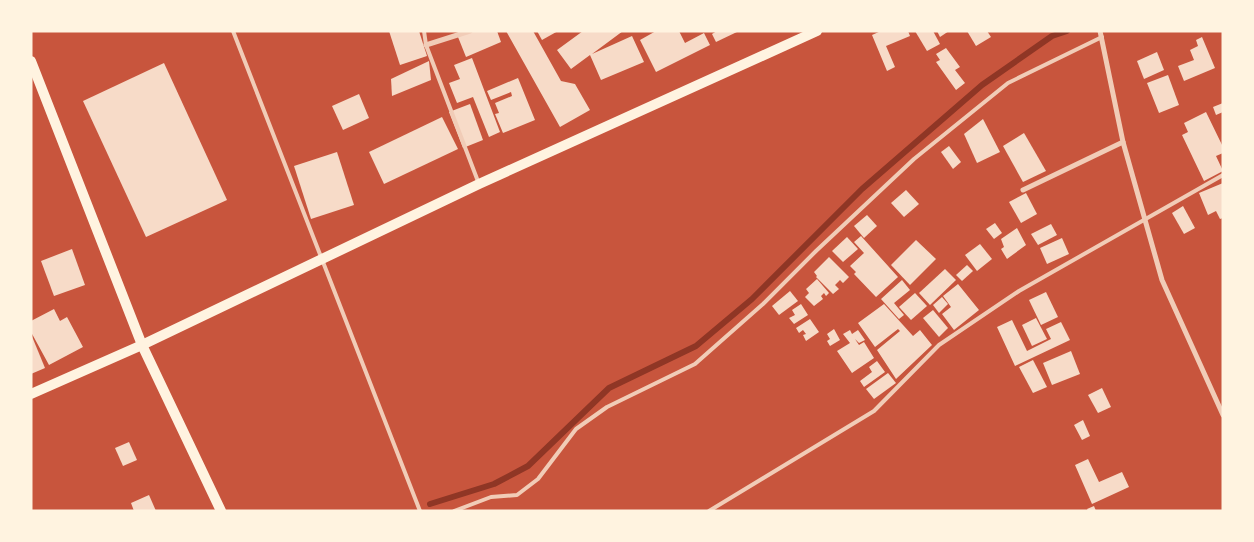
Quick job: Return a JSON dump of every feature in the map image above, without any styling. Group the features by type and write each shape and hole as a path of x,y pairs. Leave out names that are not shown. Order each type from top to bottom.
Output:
{"main road":[{"path":"31,394 142,345 479,184 817,31"},
{"path":"31,60 142,345 221,511"}],"street":[{"path":"426,45 470,31"},
{"path":"1101,34 1123,142 1162,280 1223,415"},
{"path":"1023,190 1123,142"}],"lane":[{"path":"233,31 420,511"},
{"path":"424,31 426,45 479,184"},
{"path":"454,511 491,497 516,495 538,479 576,429 607,407 695,364 763,304 816,251 914,159 1008,83 1101,34"},
{"path":"709,511 874,410 939,345 1019,291 1223,175"}],"building":[{"path":"389,31 419,31 427,56 400,65"},
{"path":"473,31 497,31 501,42 466,57 458,37"},
{"path":"506,31 533,31 561,81 575,84 590,110 560,127"},
{"path":"537,31 558,31 542,40"},
{"path":"583,31 623,31 592,54 632,36 644,62 601,80 590,55 571,69 557,50"},
{"path":"656,31 679,31 685,43 704,33 710,45 656,72 640,40"},
{"path":"717,31 739,31 716,42 712,34"},
{"path":"881,31 908,31 910,36 886,46 895,67 887,71 872,35"},
{"path":"915,31 933,31 940,44 927,51"},
{"path":"937,31 949,31 940,37"},
{"path":"967,31 987,31 991,37 976,46"},
{"path":"1202,37 1215,68 1184,81 1178,66 1194,60 1190,50 1198,46 1196,40"},
{"path":"946,48 960,67 955,70 965,83 956,90 936,62 940,60 936,54"},
{"path":"1157,52 1164,70 1144,79 1137,61"},
{"path":"472,58 500,132 489,137 473,97 457,103 449,83 460,79 454,65"},
{"path":"429,61 431,80 392,96 391,79"},
{"path":"164,63 227,200 146,237 83,101"},
{"path":"1168,75 1179,105 1159,113 1147,83"},
{"path":"518,78 535,120 503,133 495,114 499,113 495,103 512,96 511,92 491,100 487,91"},
{"path":"359,94 369,118 343,130 332,106"},
{"path":"1223,103 1223,112 1216,115 1213,107"},
{"path":"470,104 483,140 463,148 449,112"},
{"path":"1206,112 1223,147 1223,153 1216,156 1223,171 1204,181 1182,135 1188,132 1184,123"},
{"path":"442,117 458,149 384,184 369,152"},
{"path":"983,119 1000,152 977,163 964,134"},
{"path":"1024,133 1046,171 1023,182 1003,146"},
{"path":"949,146 961,162 953,169 941,152"},
{"path":"337,152 354,205 311,219 294,166"},
{"path":"1223,183 1223,218 1220,219 1216,211 1208,215 1199,193"},
{"path":"906,190 919,204 904,217 891,203"},
{"path":"1026,193 1037,214 1021,223 1009,202"},
{"path":"1183,206 1195,228 1184,234 1172,213"},
{"path":"867,215 877,226 864,238 854,226"},
{"path":"995,223 1002,233 994,239 986,229"},
{"path":"1051,224 1057,235 1038,245 1031,234"},
{"path":"1017,228 1026,245 1007,259 1001,249 1004,247 1001,239"},
{"path":"861,236 898,277 876,297 854,274 856,272 850,266 864,253 854,242"},
{"path":"847,237 858,249 843,262 832,251"},
{"path":"1062,238 1069,254 1047,264 1040,248"},
{"path":"916,240 936,259 910,285 891,265"},
{"path":"980,244 992,259 977,271 965,255"},
{"path":"72,249 85,285 54,296 41,261"},
{"path":"829,257 849,277 843,283 840,280 835,285 839,289 833,294 816,277 814,272"},
{"path":"967,265 973,271 962,281 956,275"},
{"path":"945,269 956,280 930,305 919,293"},
{"path":"817,279 829,293 826,296 824,293 821,296 823,299 814,306 805,297 809,293 806,289"},
{"path":"902,280 910,290 894,303 904,315 899,319 881,299"},
{"path":"958,284 979,310 954,330 942,314 951,307 943,296"},
{"path":"790,291 798,301 779,315 772,306"},
{"path":"1046,292 1058,317 1041,325 1029,300"},
{"path":"915,293 927,306 911,320 899,307"},
{"path":"942,297 948,304 939,313 933,305"},
{"path":"801,304 808,315 794,324 789,318 795,315 792,310"},
{"path":"884,304 913,336 920,330 932,345 896,379 877,350 900,331 898,329 875,347 858,323"},
{"path":"54,309 60,321 67,317 83,347 49,365 31,332 31,321"},
{"path":"933,310 948,328 939,337 923,318"},
{"path":"1036,318 1047,339 1032,346 1022,325"},
{"path":"810,319 819,332 806,341 803,335 806,334 803,330 799,333 796,328"},
{"path":"1012,320 1027,351 1051,339 1046,329 1061,322 1070,340 1015,366 997,327"},
{"path":"834,329 840,340 830,346 827,341 830,339 827,334"},
{"path":"850,330 852,334 858,330 865,340 859,343 855,339 859,345 864,342 874,358 852,373 837,351 850,343 843,334"},
{"path":"31,334 45,368 31,374"},
{"path":"1071,351 1080,374 1052,385 1043,363"},
{"path":"1033,360 1047,387 1033,393 1019,367"},
{"path":"877,361 885,372 864,387 860,381 872,372 869,367"},
{"path":"888,373 896,383 874,399 866,389"},
{"path":"1102,388 1111,407 1098,413 1088,395"},
{"path":"1083,420 1090,436 1082,440 1074,425"},
{"path":"129,442 137,460 123,466 115,448"},
{"path":"1088,459 1099,482 1122,472 1129,487 1092,504 1075,465"},
{"path":"149,495 156,511 134,511 131,503"},
{"path":"1094,506 1096,511 1088,511 1087,509"}],"waterway":[{"path":"430,504 494,484 528,466 609,388 696,346 752,299 862,189 982,85 1052,36 1067,31"}]}
